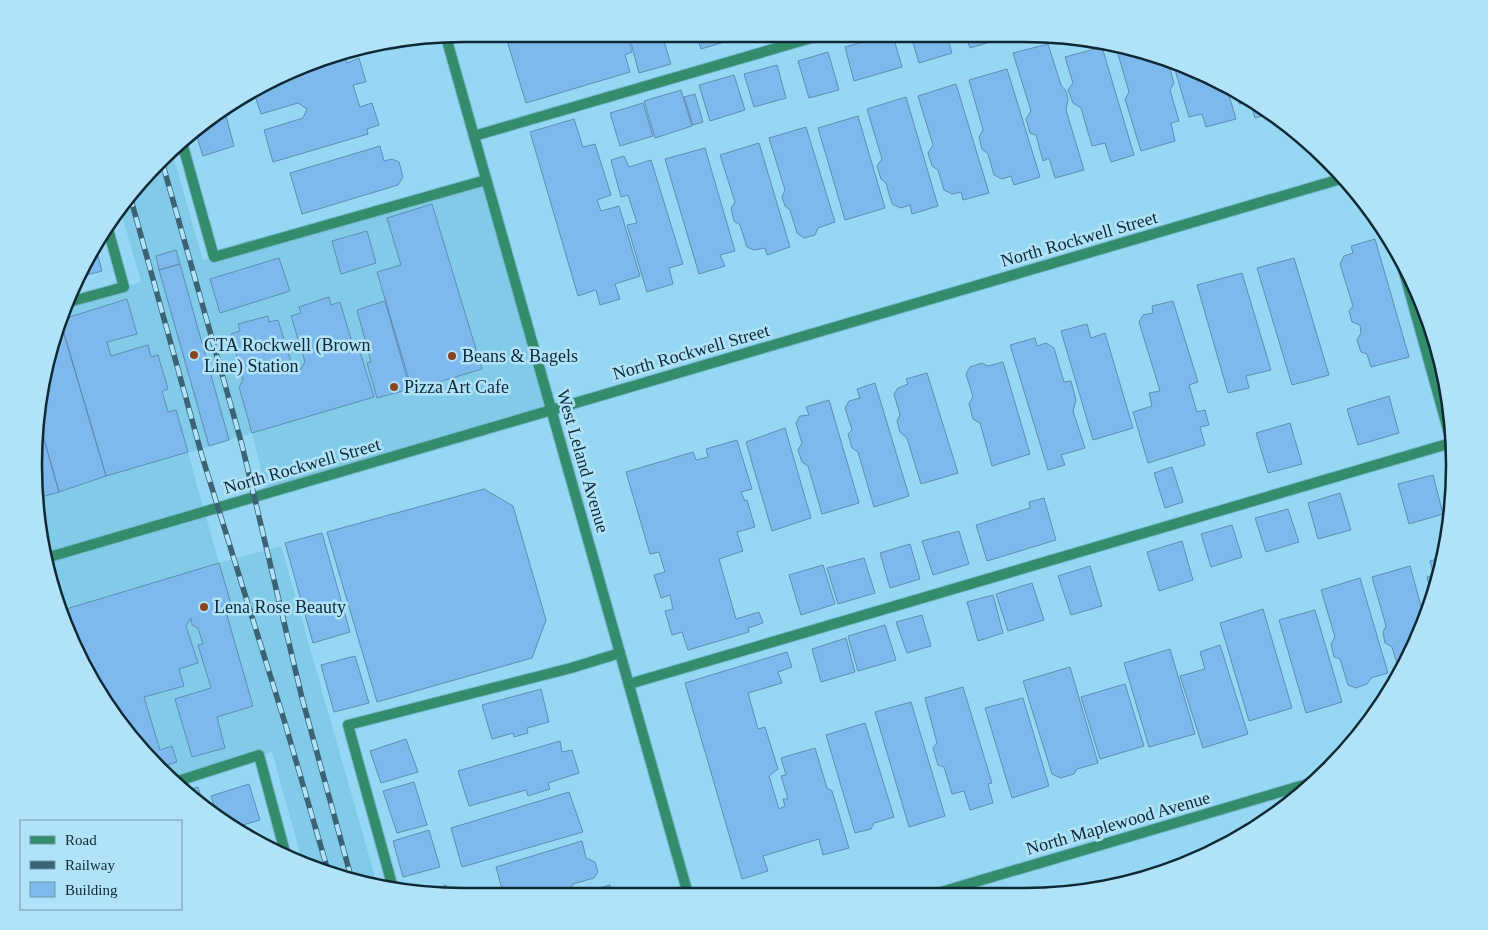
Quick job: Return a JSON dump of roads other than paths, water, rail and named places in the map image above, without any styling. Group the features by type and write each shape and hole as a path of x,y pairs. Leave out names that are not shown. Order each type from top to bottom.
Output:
{"street":[{"path":"474,136 797,42"},
{"name":"West Leland Avenue","path":"448,43 686,888"},
{"path":"184,149 214,257 486,180"},
{"name":"North Rockwell Street","path":"53,556 1336,180"},
{"path":"76,300 124,287 110,237"},
{"path":"1412,301 1441,404"},
{"path":"629,684 1445,446"},
{"path":"391,880 348,725 562,670 620,653"},
{"path":"182,780 259,755 283,846"},
{"name":"North Maplewood Avenue","path":"955,888 1297,787"}],"railway":[{"path":"164,168 242,445 302,698 349,871"},
{"path":"132,205 202,456 285,723 326,864"}],"place":[{"name":"CTA Rockwell (Brown Line) Station","path":"194,355"},
{"name":"Beans & Bagels","path":"452,356"},
{"name":"Pizza Art Cafe","path":"394,387"},
{"name":"Lena Rose Beauty","path":"204,607"}]}
